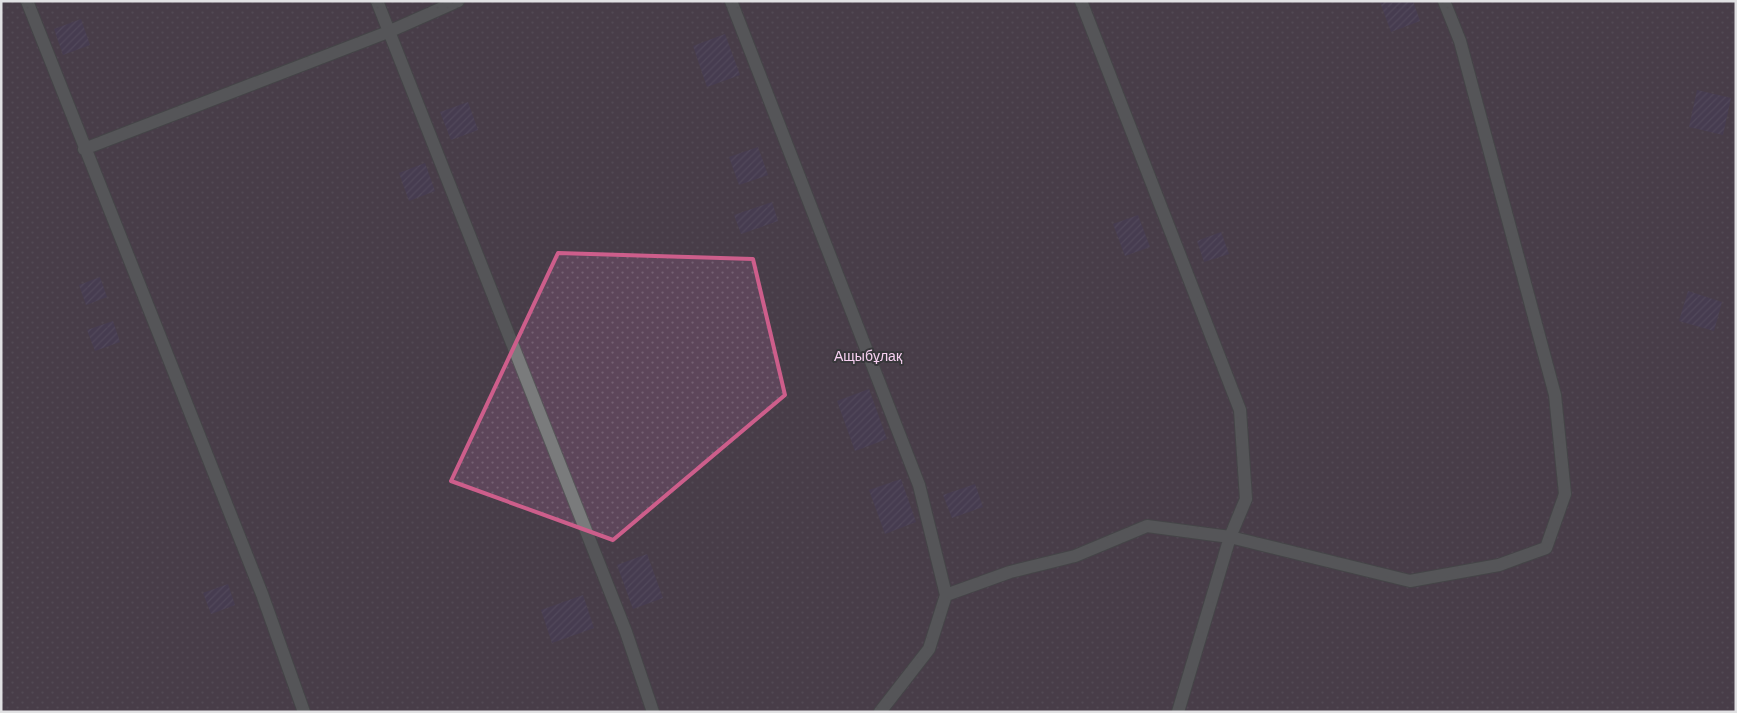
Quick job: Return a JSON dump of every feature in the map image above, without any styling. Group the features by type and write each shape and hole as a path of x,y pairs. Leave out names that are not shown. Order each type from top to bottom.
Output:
{"street":[{"path":"27,1 84,149 262,594 304,712"},
{"path":"377,1 626,632 652,712"},
{"path":"84,149 388,32 458,1"},
{"path":"731,1 919,485 946,595 929,649 880,712"},
{"path":"1081,1 1240,410 1246,499 1230,537 1178,712"},
{"path":"946,595 1010,572 1075,556 1147,526 1230,537 1410,581 1499,565 1546,548 1565,494 1555,395 1460,41 1444,1"}],"highlighted area":[{"path":"558,253 753,259 785,395 613,540 451,481"}],"green space":[{"name":"Ащыбұлақ","path":"1,1 1736,1 1736,712 1,712"}],"building":[{"path":"1413,1 1420,21 1391,32 1380,2"},
{"path":"81,19 90,45 63,55 54,29"},
{"path":"725,34 740,75 707,87 693,46"},
{"path":"1697,90 1731,98 1723,135 1689,127"},
{"path":"468,102 478,130 451,140 440,112"},
{"path":"758,147 768,175 739,185 729,157"},
{"path":"425,163 435,191 409,201 399,173"},
{"path":"772,202 778,221 741,234 734,215"},
{"path":"1138,215 1150,247 1125,256 1113,224"},
{"path":"1221,232 1229,254 1204,262 1197,241"},
{"path":"100,277 107,297 86,305 79,285"},
{"path":"1688,291 1722,302 1714,331 1679,321"},
{"path":"113,321 120,342 95,351 87,330"},
{"path":"869,389 887,439 855,451 837,401"},
{"path":"901,479 916,522 885,534 869,490"},
{"path":"975,484 983,507 952,518 943,495"},
{"path":"647,554 663,598 633,609 617,565"},
{"path":"228,584 235,605 211,614 203,593"},
{"path":"583,595 594,628 552,643 541,610"}]}
